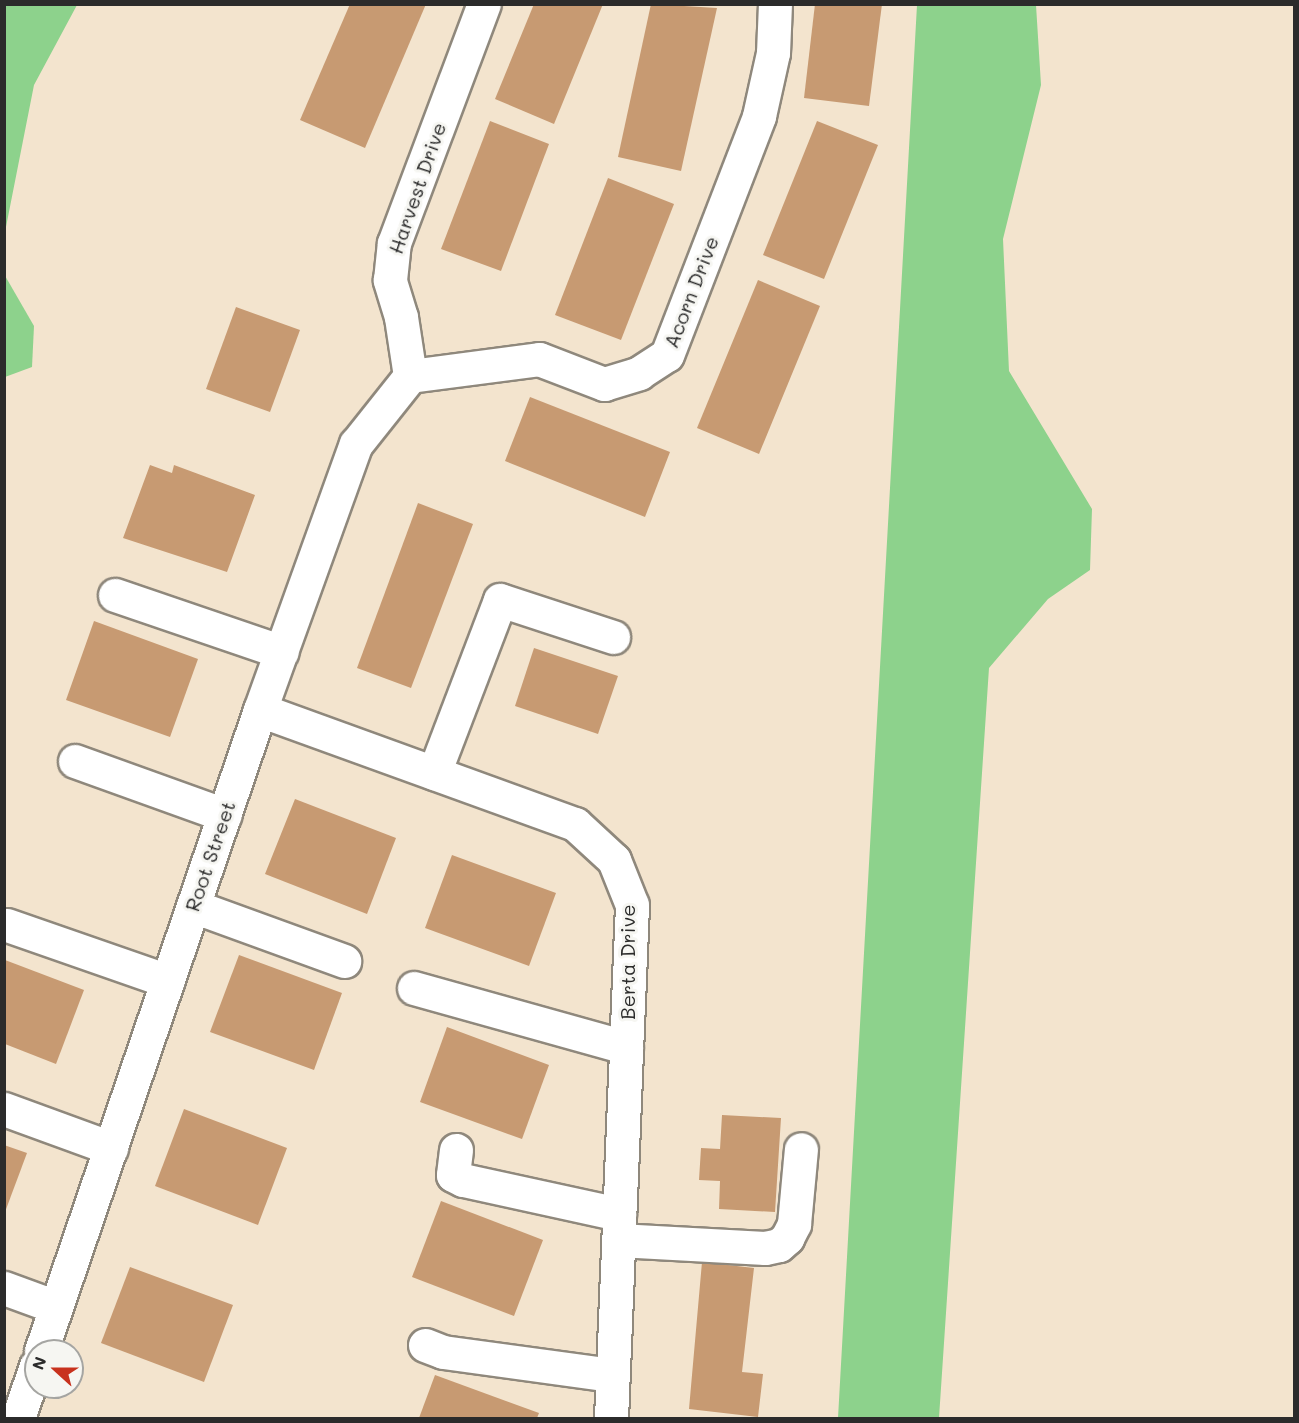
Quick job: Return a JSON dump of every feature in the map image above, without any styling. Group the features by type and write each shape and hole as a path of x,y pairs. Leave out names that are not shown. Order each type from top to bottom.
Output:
{"street":[{"name":"Harvest Drive","path":"410,376 401,316 390,280 394,243 484,4"},
{"name":"Acorn Drive","path":"410,376 539,359 604,384 639,373 667,355 759,116 773,53 775,4"},
{"name":"Root Street","path":"45,1339 260,710 356,444 410,376"},
{"path":"116,595 282,652"},
{"path":"434,773 500,600 613,637"},
{"name":"Berta Drive","path":"260,710 575,824 614,860 632,905 611,1419"},
{"path":"75,761 225,815"},
{"path":"193,906 344,961"},
{"path":"7,925 168,981"},
{"path":"414,988 626,1047"},
{"path":"4,1109 111,1148"},
{"path":"456,1150 453,1175 463,1180 619,1227 765,1248 779,1245 787,1238 794,1224 801,1149"},
{"path":"4,1288 57,1306"},
{"path":"425,1345 443,1352 612,1375"},
{"path":"18,1419 25,1399"}],"green space":[{"path":"5,4 77,5 34,85 5,232"},
{"path":"917,5 1036,5 1041,85 1003,239 1009,371 1092,509 1090,570 1048,599 989,668 939,1418 838,1418"},
{"path":"4,274 34,326 32,367 5,377"}],"building":[{"path":"350,4 426,4 365,148 300,120"},
{"path":"534,4 603,4 554,124 495,99"},
{"path":"651,4 717,8 681,171 618,157"},
{"path":"815,4 882,4 869,106 804,98"},
{"path":"490,121 549,144 501,271 441,249"},
{"path":"817,121 878,145 824,279 763,255"},
{"path":"608,178 674,204 621,340 555,315"},
{"path":"758,280 820,306 759,454 697,428"},
{"path":"236,307 300,330 270,412 206,389"},
{"path":"530,397 670,452 645,517 505,461"},
{"path":"150,465 172,473 174,465 255,495 227,572 123,538"},
{"path":"418,503 473,524 411,688 357,668"},
{"path":"94,621 198,659 170,737 66,700"},
{"path":"534,648 618,676 598,734 515,706"},
{"path":"295,799 396,838 367,914 265,874"},
{"path":"452,855 556,893 529,966 425,928"},
{"path":"239,955 342,993 314,1070 210,1032"},
{"path":"5,960 84,990 56,1064 5,1044"},
{"path":"447,1027 549,1065 522,1139 420,1102"},
{"path":"184,1109 287,1148 258,1225 155,1186"},
{"path":"722,1115 781,1118 775,1212 719,1209 720,1181 699,1180 701,1148 720,1149"},
{"path":"4,1145 27,1153 5,1212 4,1212"},
{"path":"441,1201 543,1240 514,1316 412,1277"},
{"path":"702,1262 754,1268 742,1372 763,1374 758,1417 689,1409"},
{"path":"130,1267 233,1305 204,1382 101,1343"},
{"path":"435,1375 539,1413 537,1418 419,1418"}]}
